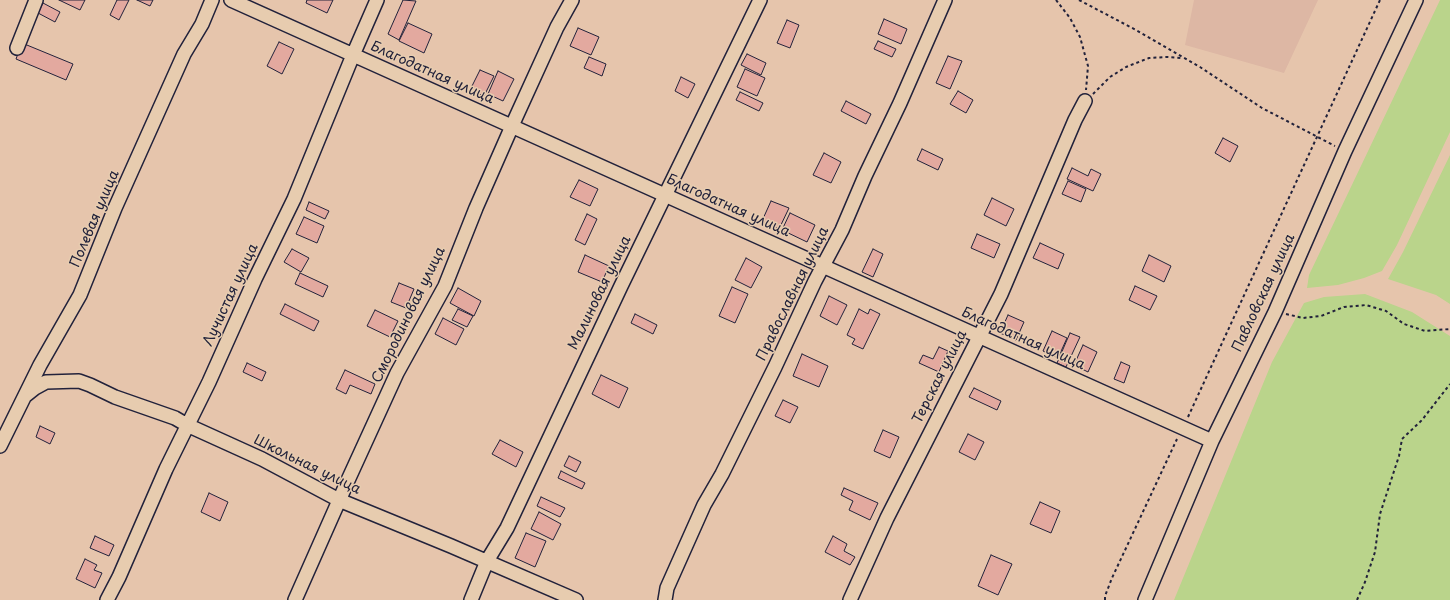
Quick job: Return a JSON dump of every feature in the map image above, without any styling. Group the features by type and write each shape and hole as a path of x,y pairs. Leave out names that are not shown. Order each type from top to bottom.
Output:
{"street":[{"path":"18,48 36,0"},
{"name":"Полевая улица","path":"0,446 40,365 80,295 115,208 184,54 202,24 212,0"},
{"name":"Благодатная улица","path":"231,0 1212,441"},
{"name":"Лучистая улица","path":"107,600 119,577 151,502 294,199 377,0"},
{"name":"Смородиновая улица","path":"295,600 397,373 445,286 476,208 512,126 557,27 572,0"},
{"name":"Малиновая улица","path":"471,600 487,561 507,528 665,195 760,0"},
{"name":"Православная улица","path":"665,600 668,588 704,504 722,474 822,266 842,230 945,0"},
{"name":"Павловская улица","path":"1145,600 1212,441 1275,312 1345,152 1416,0"},
{"name":"Терская улица","path":"850,600 887,518 1001,294 1074,120 1085,102"},
{"name":"Школьная улица","path":"25,396 46,382 79,381 90,385 115,397 175,418 187,425 262,459 339,500 487,561 576,600"}],"path":[{"path":"1056,0 1070,18 1080,37 1088,66 1085,102"},
{"path":"1079,0 1136,30 1184,58 1262,108 1345,152"},
{"path":"1105,600 1105,596 1112,578 1183,428 1380,0"},
{"path":"1085,102 1110,77 1126,67 1149,58 1184,58"},
{"path":"1275,312 1303,318 1321,316 1344,307 1366,305 1386,311 1404,324 1425,331 1450,329"},
{"path":"1357,600 1366,582 1376,552 1380,514 1399,456 1402,439 1422,420 1450,384"}],"shaded area":[{"path":"1194,0 1318,0 1284,73 1185,45"}],"green space":[{"path":"1440,0 1450,0 1450,132 1397,245 1382,271 1364,278 1338,285 1307,288 1309,275"},
{"path":"1450,155 1450,304 1436,295 1388,279 1403,252"},
{"path":"1365,294 1412,312 1450,336 1450,600 1174,600 1272,362 1304,303 1324,297"}],"building":[{"path":"59,0 85,0 80,10"},
{"path":"117,0 129,0 119,20 110,15"},
{"path":"137,0 153,0 150,6"},
{"path":"307,0 333,0 327,13 306,3"},
{"path":"403,0 416,1 399,40 388,34"},
{"path":"43,3 60,12 55,22 38,13"},
{"path":"884,19 907,29 901,44 878,34"},
{"path":"787,20 799,25 790,48 777,43"},
{"path":"408,23 432,34 424,53 399,41"},
{"path":"578,28 599,37 591,55 570,46"},
{"path":"878,41 896,49 892,57 874,49"},
{"path":"279,42 294,49 282,74 267,66"},
{"path":"22,43 73,64 66,80 16,59"},
{"path":"747,54 766,63 761,75 741,65"},
{"path":"948,56 962,61 950,89 936,83"},
{"path":"589,57 606,64 602,76 584,68"},
{"path":"745,69 765,78 757,96 737,87"},
{"path":"480,70 494,76 484,96 470,90"},
{"path":"498,71 514,79 503,101 488,94"},
{"path":"681,77 695,84 688,98 675,91"},
{"path":"958,91 973,100 966,113 950,104"},
{"path":"740,92 763,103 759,111 736,100"},
{"path":"846,101 871,114 866,124 841,111"},
{"path":"1223,138 1238,146 1230,162 1215,153"},
{"path":"922,149 943,159 938,170 917,160"},
{"path":"824,153 841,162 831,183 813,175"},
{"path":"1072,168 1088,176 1091,169 1101,174 1093,191 1067,179"},
{"path":"579,180 598,189 590,206 570,197"},
{"path":"1068,181 1086,189 1081,202 1062,194"},
{"path":"992,198 1014,209 1006,226 984,215"},
{"path":"771,201 789,208 779,229 762,221"},
{"path":"309,202 329,211 325,219 306,210"},
{"path":"790,213 815,225 807,242 782,230"},
{"path":"587,214 597,219 585,245 575,240"},
{"path":"304,217 324,226 317,243 296,234"},
{"path":"977,234 1000,244 994,258 971,248"},
{"path":"1040,243 1064,254 1058,269 1033,258"},
{"path":"292,249 309,258 301,272 284,262"},
{"path":"873,249 883,254 873,277 862,272"},
{"path":"585,255 609,266 602,282 578,272"},
{"path":"1149,255 1171,266 1164,282 1142,271"},
{"path":"746,258 762,267 751,288 735,280"},
{"path":"300,273 328,286 323,297 295,284"},
{"path":"399,283 414,289 406,308 391,302"},
{"path":"1135,286 1157,296 1150,310 1129,300"},
{"path":"732,287 748,294 735,323 719,316"},
{"path":"458,288 481,301 474,316 450,303"},
{"path":"829,296 847,305 837,325 820,316"},
{"path":"285,304 319,321 314,331 280,314"},
{"path":"458,309 473,316 467,327 452,320"},
{"path":"859,309 868,314 870,309 880,314 863,349 852,344 855,339 847,335"},
{"path":"375,310 398,321 390,337 367,326"},
{"path":"635,314 657,325 653,334 631,323"},
{"path":"1008,315 1024,322 1016,340 1000,333"},
{"path":"443,318 464,329 456,345 435,334"},
{"path":"1052,331 1067,338 1058,358 1043,351"},
{"path":"1070,333 1080,337 1066,367 1057,363"},
{"path":"1083,345 1097,352 1088,372 1074,365"},
{"path":"939,347 948,351 939,372 919,363 923,355 933,359"},
{"path":"802,354 828,366 819,387 793,376"},
{"path":"1121,362 1130,366 1124,383 1114,379"},
{"path":"247,363 266,372 262,381 243,372"},
{"path":"345,370 375,384 371,394 350,385 346,394 336,389"},
{"path":"601,375 628,388 619,408 592,394"},
{"path":"974,388 1001,401 997,410 969,397"},
{"path":"783,400 798,407 790,423 775,416"},
{"path":"40,426 55,433 50,444 36,437"},
{"path":"883,430 899,437 890,458 874,451"},
{"path":"968,434 984,442 975,460 959,452"},
{"path":"500,440 523,452 516,467 492,454"},
{"path":"569,456 581,462 576,472 564,466"},
{"path":"561,471 585,483 582,489 558,478"},
{"path":"844,488 878,503 870,520 849,510 853,501 841,495"},
{"path":"209,493 228,502 220,521 201,512"},
{"path":"541,497 565,508 560,517 537,506"},
{"path":"1040,502 1060,511 1051,533 1030,524"},
{"path":"539,512 561,524 553,540 531,529"},
{"path":"526,533 546,541 535,567 515,558"},
{"path":"95,536 114,545 109,556 90,548"},
{"path":"833,536 847,544 844,551 855,557 850,565 825,552"},
{"path":"991,555 1012,564 998,595 978,586"},
{"path":"85,559 97,565 94,570 102,573 95,588 76,579"}]}
